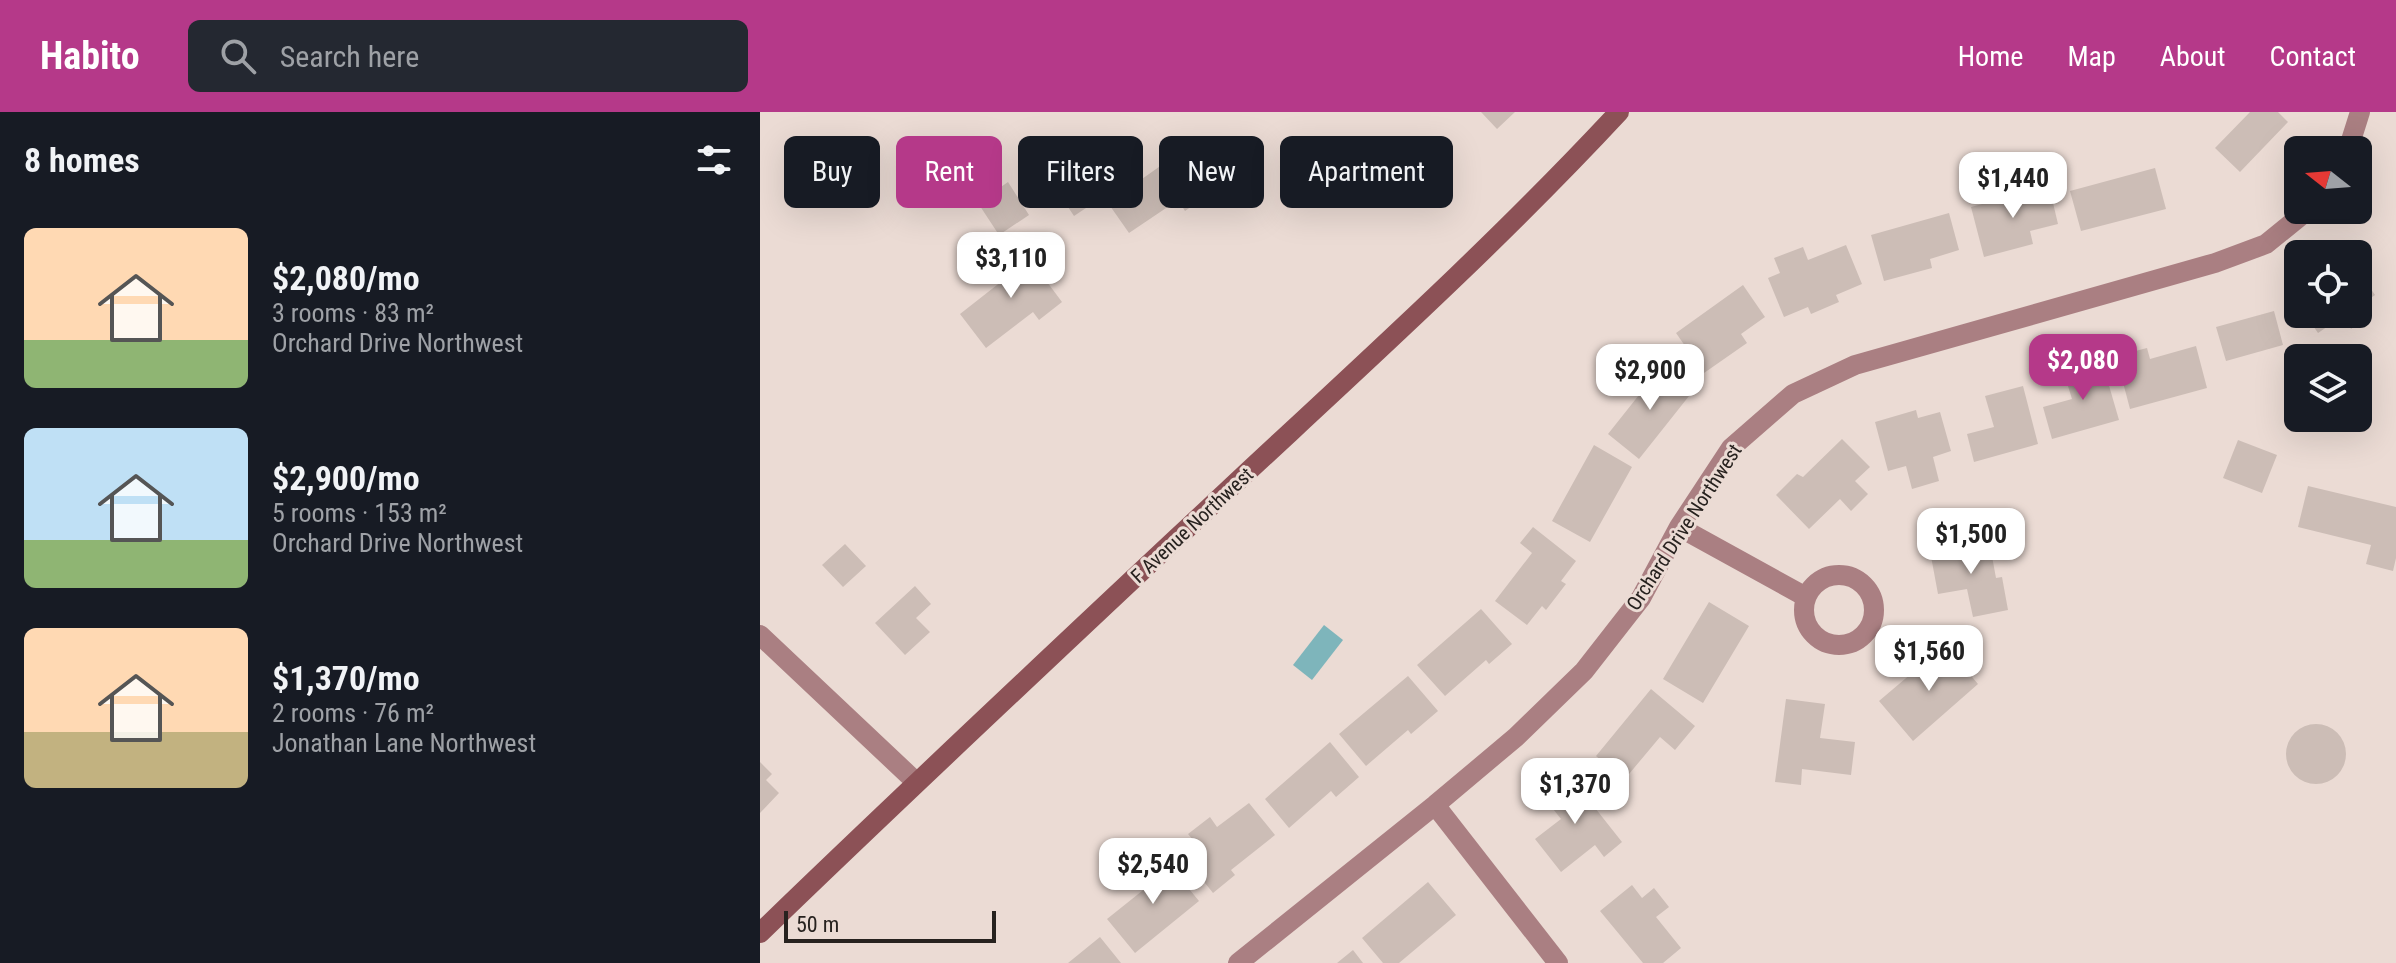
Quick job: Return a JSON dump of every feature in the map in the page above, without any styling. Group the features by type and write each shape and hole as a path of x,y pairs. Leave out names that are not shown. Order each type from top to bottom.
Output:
{"main road":[{"name":"F Avenue Northwest","path":"760,933 916,782 1361,367 1619,112"}],"street":[{"path":"2352,136 2360,112"},
{"name":"Orchard Drive Northwest","path":"1238,963 1516,737 1584,671 1641,598 1679,527 1731,448 1793,394 1855,365 2215,263 2266,244 2291,224"},
{"path":"1679,527 1806,597"},
{"path":"760,635 916,782"},
{"path":"1435,805 1558,963"}],"water":[{"path":"1324,625 1343,640 1312,680 1293,665"}],"building":[{"path":"1481,112 1515,112 1497,129"},
{"path":"2250,112 2278,112 2288,122 2240,172 2215,148"},
{"path":"1159,167 1159,208 1166,208 1129,233 1112,208 1143,208 1143,178"},
{"path":"2155,168 2166,209 2081,231 2070,191"},
{"path":"1008,182 1018,198 1018,208 1025,208 1029,215 999,235 981,208 1002,208 1002,186"},
{"path":"2049,186 2058,224 2030,231 2033,244 1984,257 1971,207"},
{"path":"1069,208 1086,208 1074,216"},
{"path":"1949,213 1959,250 1930,259 1932,268 1884,281 1871,235"},
{"path":"1846,245 1862,284 1836,295 1839,302 1811,314 1808,307 1784,317 1768,278 1780,273 1774,258 1803,247 1808,260"},
{"path":"1021,247 1062,302 1039,320 1033,312 986,348 960,314 1011,274 1001,262"},
{"path":"1743,285 1765,317 1741,334 1747,343 1704,373 1676,333"},
{"path":"2274,311 2283,345 2226,361 2216,327"},
{"path":"2196,346 2207,388 2130,409 2116,356 2147,348 2150,359"},
{"path":"2101,358 2119,420 2052,439 2043,407 2072,399 2063,370"},
{"path":"1662,366 1693,391 1639,459 1608,434"},
{"path":"2023,386 2038,444 1974,462 1967,434 1994,427 1985,396"},
{"path":"1916,410 1918,418 1940,412 1951,451 1933,457 1939,481 1912,489 1906,466 1888,471 1875,422"},
{"path":"1842,439 1870,467 1855,481 1868,494 1851,511 1840,499 1809,529 1776,495 1797,474 1803,477"},
{"path":"2238,440 2277,455 2262,493 2223,478"},
{"path":"1594,445 1632,467 1590,542 1552,521"},
{"path":"2308,486 2396,507 2393,571 2366,564 2371,545 2298,527"},
{"path":"1533,527 1576,561 1561,581 1566,584 1546,610 1542,606 1527,625 1495,601 1532,553 1520,543"},
{"path":"1989,540 1996,578 2002,577 2008,610 1973,617 1967,589 1938,594 1930,551"},
{"path":"845,544 866,566 843,587 822,565"},
{"path":"915,586 931,604 916,618 930,632 905,655 875,623"},
{"path":"1709,602 1749,626 1703,703 1663,679"},
{"path":"1481,609 1512,644 1489,664 1486,660 1445,696 1417,665"},
{"path":"1945,645 1978,684 1913,741 1879,701"},
{"path":"1408,676 1438,711 1411,734 1408,730 1366,766 1339,734"},
{"path":"1651,689 1695,726 1675,750 1660,737 1624,780 1596,756"},
{"path":"1786,699 1825,704 1820,738 1855,742 1851,775 1802,769 1801,785 1775,782"},
{"path":"2316,724 2328,726 2337,733 2344,742 2344,766 2337,775 2328,782 2316,784 2304,782 2295,775 2288,766 2286,754 2288,742 2295,733 2304,726"},
{"path":"1330,742 1359,777 1336,797 1331,791 1289,828 1265,799"},
{"path":"760,762 772,774 766,780 779,793 760,813"},
{"path":"1569,775 1622,842 1604,857 1595,845 1561,872 1535,839 1561,819 1542,795"},
{"path":"1249,803 1275,835 1231,870 1235,875 1213,893 1185,858 1199,847 1188,834 1210,817 1217,827"},
{"path":"1162,856 1199,901 1135,953 1107,919 1152,883 1143,871"},
{"path":"1428,882 1456,915 1399,963 1383,963 1362,938"},
{"path":"1632,885 1642,898 1654,888 1669,907 1656,917 1681,948 1663,963 1643,963 1600,911"},
{"path":"1100,937 1121,963 1068,963"},
{"path":"1353,950 1363,963 1337,963"}]}
